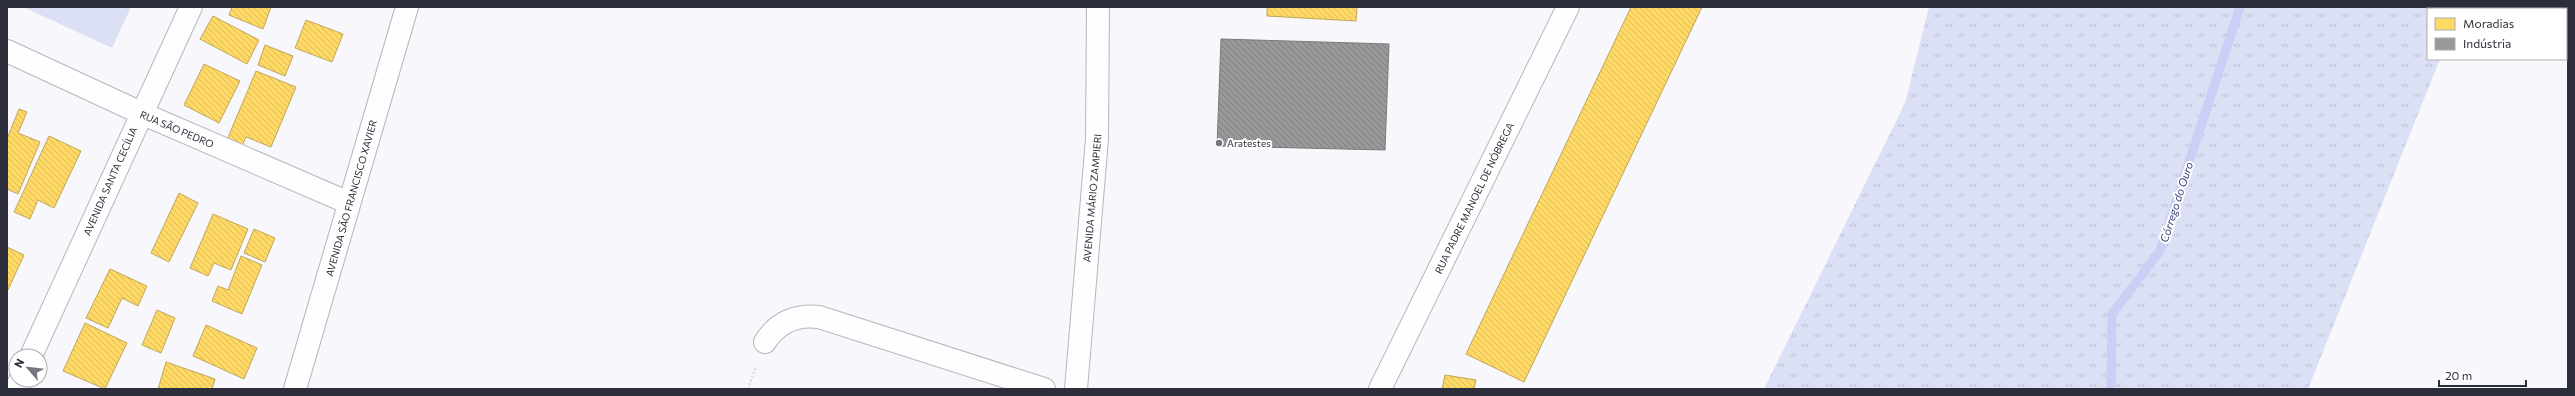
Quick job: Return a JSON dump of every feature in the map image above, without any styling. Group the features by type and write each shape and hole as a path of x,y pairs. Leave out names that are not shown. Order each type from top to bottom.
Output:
{"street":[{"name":"AVENIDA SANTA CECÍLIA","path":"35,348 141,113 191,7"},
{"name":"AVENIDA SÃO FRANCISCO XAVIER","path":"294,389 350,203 406,7"},
{"name":"AVENIDA MÁRIO ZAMPIERI","path":"1076,389 1097,139 1098,7"},
{"name":"RUA PADRE MANOEL DE NÓBREGA","path":"1380,389 1568,7"},
{"name":"RUA SÃO PEDRO","path":"7,51 141,113 350,203"},
{"path":"765,342 775,330 788,320 803,316 819,317 1044,389"}],"green space":[{"path":"23,7 131,7 112,48"},
{"path":"1929,7 2497,7 2427,8 2427,60 2440,60 2308,389 1764,389 1905,103"}],"building: Moradias":[{"path":"232,7 271,7 263,29 229,15"},
{"path":"1267,7 1357,7 1356,21 1267,16"},
{"path":"1631,7 1702,7 1524,382 1466,354"},
{"path":"213,16 259,40 247,64 200,39"},
{"path":"306,20 343,34 332,62 295,48"},
{"path":"265,45 293,56 285,76 258,65"},
{"path":"204,64 240,81 219,123 184,105"},
{"path":"256,71 296,87 271,147 246,137 241,148 226,142"},
{"path":"19,109 27,112 18,133 40,142 18,194 7,189 7,139"},
{"path":"49,136 81,151 54,208 38,200 30,219 14,212"},
{"path":"179,193 198,203 169,262 151,253"},
{"path":"213,214 248,229 231,270 214,263 208,276 190,268"},
{"path":"254,229 275,238 265,262 244,253"},
{"path":"7,247 24,255 8,290 7,290"},
{"path":"241,256 262,265 242,314 212,301 218,286 228,290"},
{"path":"110,269 147,286 138,306 122,298 108,328 86,318"},
{"path":"157,310 175,318 161,353 142,345"},
{"path":"85,323 127,343 105,389 63,371"},
{"path":"206,325 257,348 244,379 193,356"},
{"path":"166,362 215,379 212,389 158,389"},
{"path":"1445,375 1476,380 1474,389 1442,389"}],"building: Indústria":[{"path":"1221,39 1389,44 1385,150 1217,146"}],"waterway":[{"name":"Córrego do Ouro","path":"2111,389 2112,314 2160,251 2240,7"}],"place":[{"name":"Aratestes","path":"1219,143"}]}
